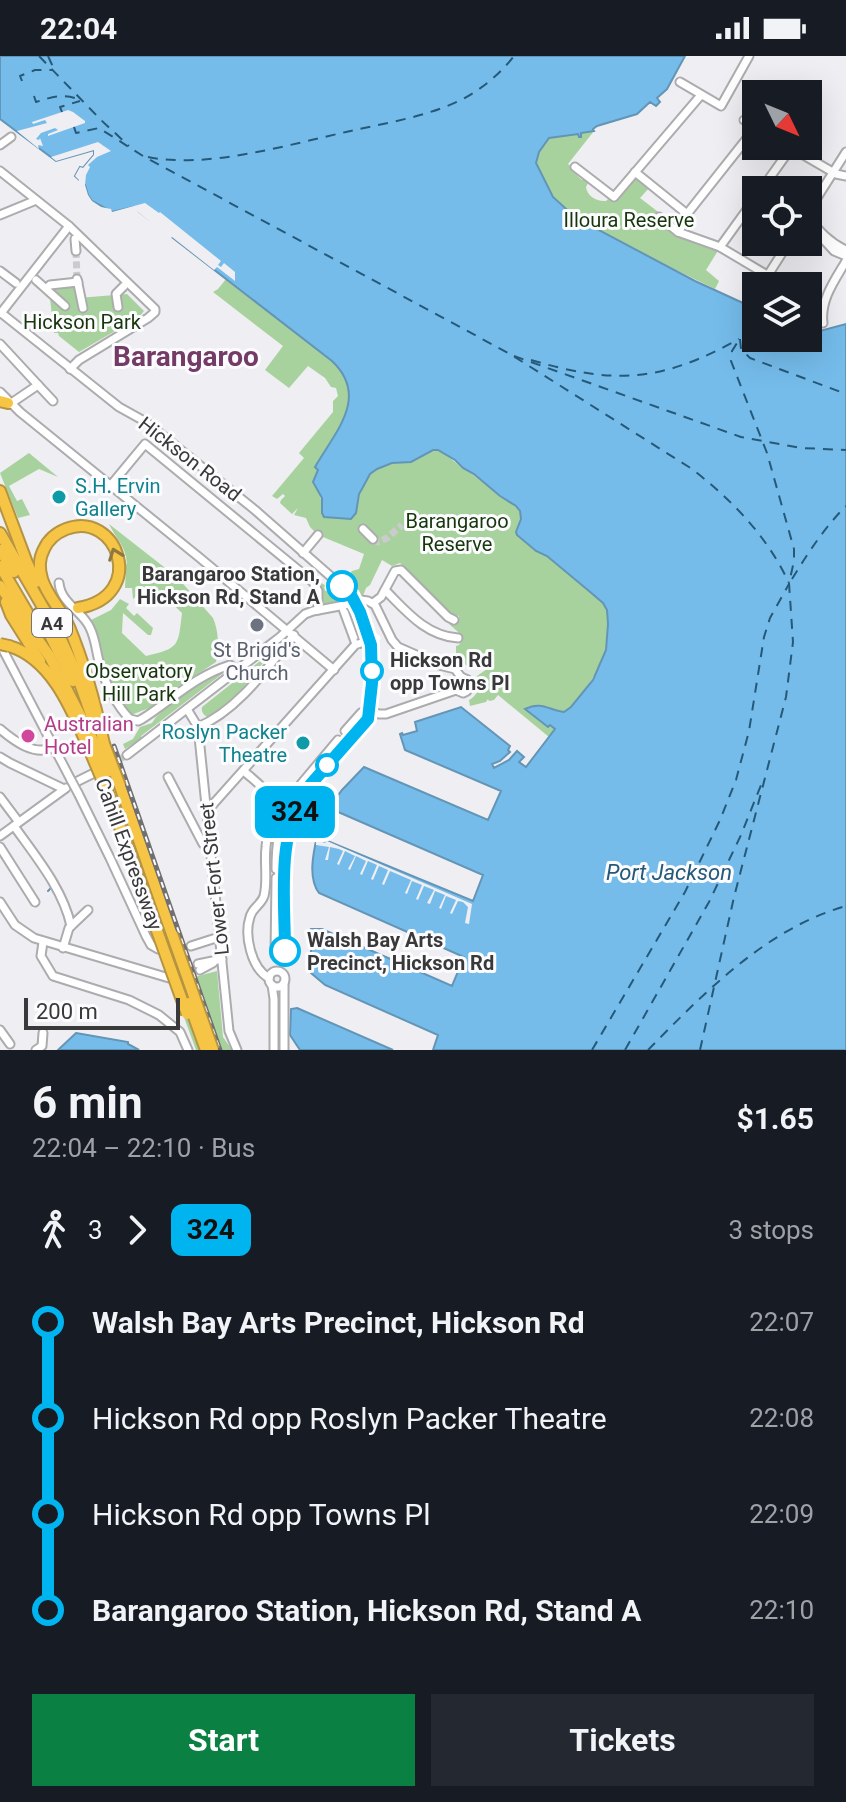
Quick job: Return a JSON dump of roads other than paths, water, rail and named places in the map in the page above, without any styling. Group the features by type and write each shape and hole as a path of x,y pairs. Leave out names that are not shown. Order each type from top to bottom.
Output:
{"highway":[{"path":"0,491 31,573 72,636"},
{"path":"0,500 19,543"},
{"path":"78,608 93,604 106,595 116,582 119,566 116,551 107,538 91,528 67,528 53,536 40,564 43,583 63,615 85,666 92,691 97,747 213,1050"},
{"name":"A4","path":"0,533 59,635 76,672 93,718 97,747"},
{"path":"0,550 40,615 47,657"},
{"path":"0,566 11,615"},
{"path":"4,586 27,604 47,657 72,697 97,747 203,1050"},
{"path":"0,599 93,718"},
{"path":"0,608 47,657"},
{"path":"5,645 47,657"}],"street":[{"path":"680,82 721,106 749,56"},
{"path":"575,167 614,197 701,95"},
{"path":"0,145 11,137"},
{"path":"678,232 742,145"},
{"path":"822,190 846,152"},
{"path":"812,160 846,176"},
{"path":"0,171 69,226 154,307 155,312 79,360 70,369"},
{"path":"635,172 687,217"},
{"path":"0,215 34,201"},
{"path":"720,247 742,216"},
{"path":"659,217 678,232 720,247 762,272"},
{"path":"1,313 69,226"},
{"path":"822,236 828,246 846,256 823,305 823,323"},
{"path":"75,239 76,251"},
{"path":"0,271 16,283"},
{"path":"36,280 65,306"},
{"path":"47,288 78,281 83,308"},
{"path":"118,307 116,294 124,286"},
{"name":"Hickson Road","path":"1,313 119,407 146,422 255,510 337,582"},
{"path":"0,344 53,401"},
{"path":"35,382 4,400 334,670"},
{"path":"111,485 145,444 313,582 318,591 318,610"},
{"path":"363,529 373,539"},
{"path":"303,553 318,535"},
{"path":"373,603 385,590 395,571 403,571 454,620"},
{"path":"318,591 347,581"},
{"path":"59,583 59,589 68,603 88,623 103,673 124,713 133,720 146,717 185,687 207,675 230,665 237,670"},
{"path":"385,590 422,626 447,637 458,638"},
{"path":"198,727 218,716 245,692 273,661 305,614 361,600 373,603 398,647 455,669 468,680 470,687 465,692 456,690 386,714 367,710 345,731"},
{"path":"344,606 357,644"},
{"path":"360,612 368,634"},
{"path":"127,755 262,650 291,633"},
{"path":"207,811 357,644 390,635"},
{"path":"5,645 54,747 75,780 78,793 149,942 158,949"},
{"path":"352,737 366,722 372,683 371,649"},
{"path":"262,650 273,661"},
{"path":"456,690 455,682 461,677"},
{"name":"Lower Fort Street","path":"187,709 198,727 229,1031 237,1050"},
{"path":"0,729 17,743 42,751 54,747"},
{"path":"274,1050 271,978 275,958 276,850 282,818 342,742"},
{"path":"0,757 65,789 0,836"},
{"path":"244,771 267,794 272,808 266,846 264,894 250,915 252,954 262,972 279,986 284,972"},
{"path":"75,780 92,774"},
{"path":"168,777 203,844 210,845"},
{"path":"0,797 66,908 70,928"},
{"path":"284,1050 285,851 292,808"},
{"path":"195,827 208,825"},
{"path":"0,847 35,902"},
{"path":"0,902 17,927 43,942 166,976"},
{"path":"63,948 70,928 88,910"},
{"path":"191,946 219,937"},
{"path":"43,942 41,956 53,976 129,1000 159,1015 180,1032 188,1050"},
{"path":"199,967 222,959"},
{"path":"271,978 280,971 284,972"},
{"path":"0,1030 10,1044"},
{"path":"36,1050 42,1046 43,1033"}],"water":[{"name":"Port Jackson","path":"0,56 685,56 667,89 657,98 660,102 656,106 650,102 637,114 597,126 594,131 581,133 581,137 578,134 549,138 539,152 536,163 553,197 576,218 742,303 742,352 822,352 822,330 846,324 846,1050 433,1050 438,1035 325,985 311,973 311,929 322,929 452,986 464,957 319,893 312,871 318,832 326,834 325,840 473,901 483,875 329,808 364,767 488,820 501,791 405,750 400,734 417,731 415,722 461,707 510,746 510,752 492,764 494,768 509,760 517,751 524,757 519,762 526,767 555,729 525,709 541,706 564,712 571,707 593,680 606,650 607,610 603,603 547,556 517,535 521,519 516,506 438,450 411,462 392,463 370,474 351,519 324,517 322,498 313,482 318,470 315,467 339,428 349,401 343,374 332,361 133,207 112,212 92,201 85,185 75,176 94,155 94,150 56,161 0,119"},
{"path":"297,1008 393,1050 300,1050 290,1035 291,1009"},
{"path":"76,1033 128,1042 139,1050 58,1050"}],"waterway":[{"path":"48,891 51,888"}],"tunnel":[{"path":"76,251 77,279"},
{"path":"373,539 378,542 387,538 402,525"},
{"path":"338,582 351,595 360,612"},
{"path":"108,766 127,755"},
{"path":"169,973 198,964"},
{"path":"172,978 200,970"}],"railway":[{"path":"114,746 220,1050"}],"place":[{"name":"S.H. Ervin Gallery","path":"59,497"},
{"name":"Barangaroo Station, Hickson Rd, Stand A","path":"342,586"},
{"name":"St Brigid's Church","path":"257,625"},
{"name":"Hickson Rd opp Towns Pl","path":"372,671"},
{"name":"Australian Hotel","path":"28,736"},
{"name":"Roslyn Packer Theatre","path":"303,743"},
{"name":"Walsh Bay Arts Precinct, Hickson Rd","path":"285,951"}],"district":[{"name":"Barangaroo","path":"186,356"}],"park label":[{"name":"Illoura Reserve","path":"629,220"},
{"name":"Hickson Park","path":"82,322"},
{"name":"Barangaroo Reserve","path":"457,532"},
{"name":"Observatory Hill Park","path":"139,682"}]}
